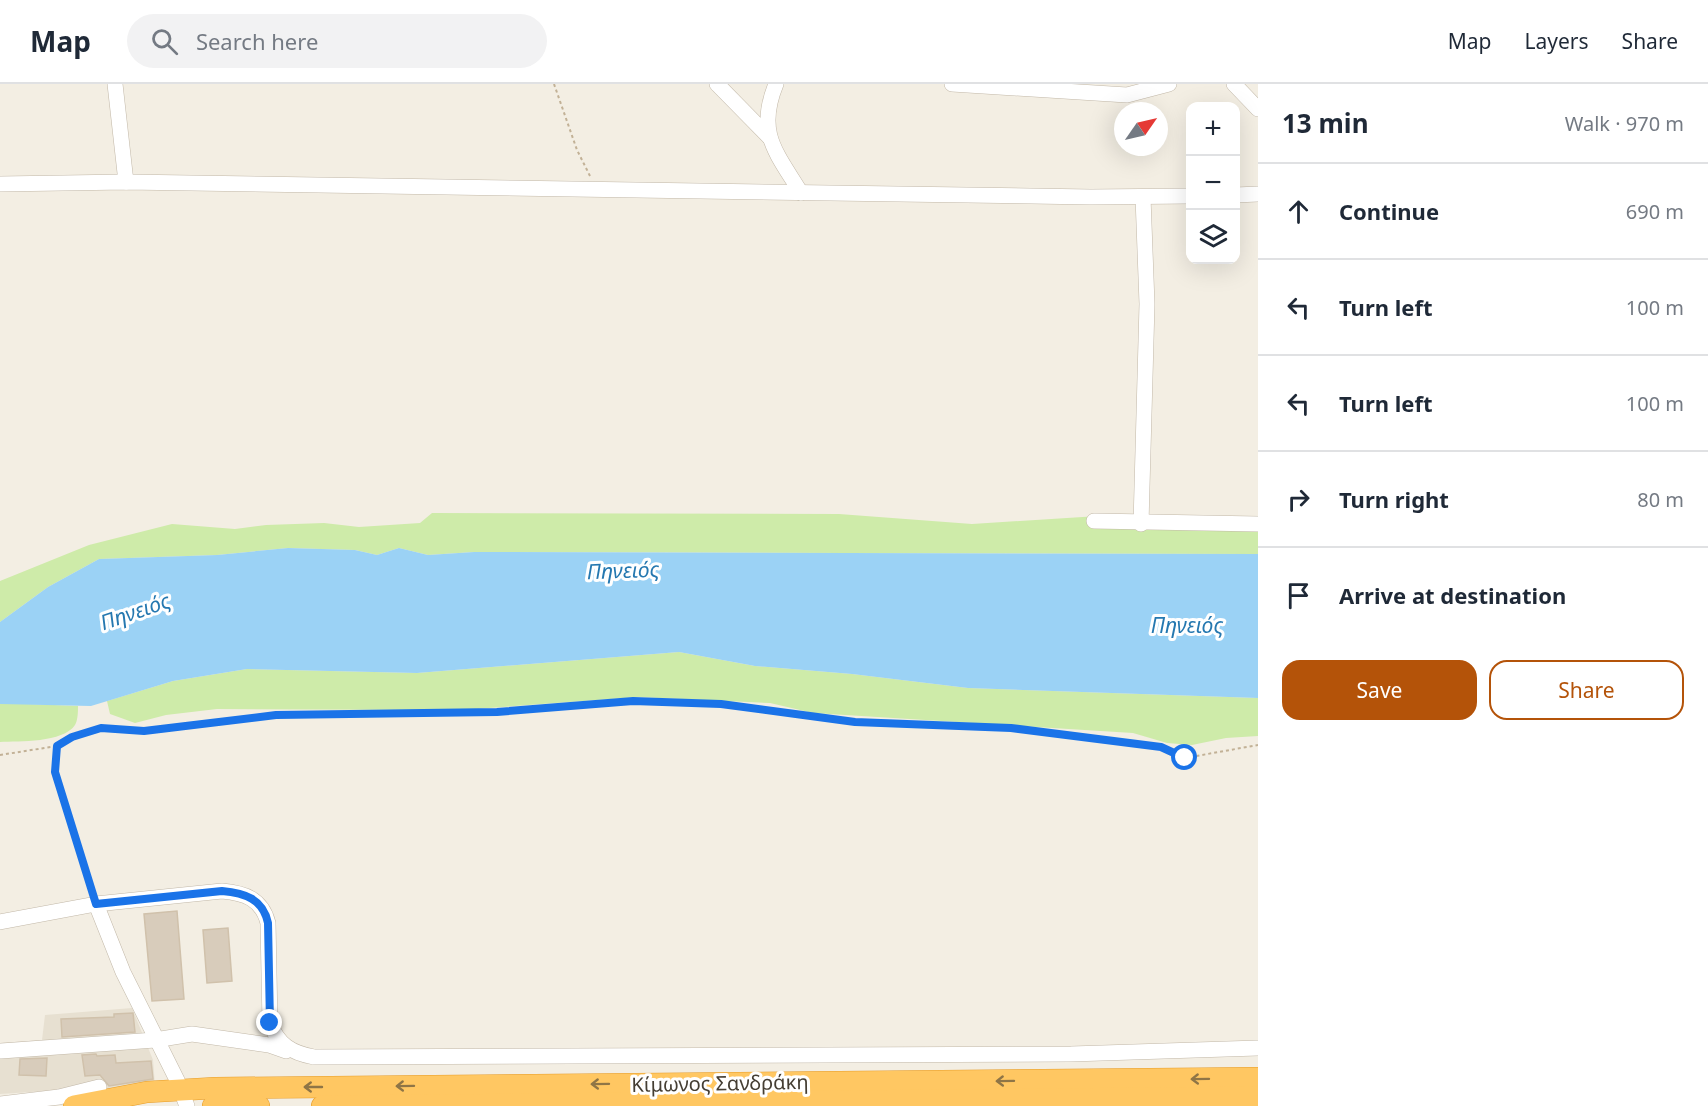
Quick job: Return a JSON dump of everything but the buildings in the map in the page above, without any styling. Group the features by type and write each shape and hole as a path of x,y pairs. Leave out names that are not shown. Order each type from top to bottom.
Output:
{"highway":[{"name":"Κίμωνος Σανδράκη","path":"75,1106 147,1092 184,1097 1258,1078"},
{"name":"Κίμωνος Σανδράκη","path":"322,1106 1258,1097"},
{"path":"213,1106 259,1106"}],"street":[{"path":"115,84 126,182"},
{"path":"717,84 770,138 801,193"},
{"path":"770,138 766,116 776,84"},
{"path":"952,84 1127,95 1169,84"},
{"path":"1234,84 1258,109"},
{"path":"0,184 126,182 801,193 1186,196"},
{"path":"1240,195 1258,194"},
{"path":"1141,524 1147,304 1143,197"},
{"path":"1094,521 1141,524 1258,524"},
{"path":"0,922 96,904 222,891 240,892 254,899 265,911 268,923 270,1023 275,1038 292,1051"},
{"path":"96,904 123,972 184,1097"},
{"path":"1,1051 155,1040 192,1034 257,1043 315,1057 1071,1054 1258,1048"},
{"path":"0,1104 59,1097 99,1087"}],"path":[{"path":"554,84 577,150 597,189"},
{"path":"0,755 57,746 72,737 101,728 144,731 276,715 497,712 633,701 721,704 855,722 1011,728 1161,747 1185,758 1258,745"},
{"path":"57,746 55,772 96,904"}],"shaded area":[{"path":"132,1008 153,1060 155,1085 98,1094 46,1091 0,1094 0,1043 42,1040 45,1015"}],"green space":[{"path":"432,513 839,514 972,524 1114,515 1258,518 1258,554 474,552 428,555 399,548 377,555 355,550 288,548 217,555 99,559 48,587 0,622 0,581 89,545 172,524 235,529 266,525 324,523 359,527 420,523"},
{"path":"679,652 755,666 852,674 968,688 1258,698 1258,736 1226,738 1192,745 1167,743 1133,733 813,713 770,703 638,697 461,710 217,709 166,715 135,723 110,714 107,701 173,681 247,669 417,673"},
{"path":"0,704 78,706 77,721 69,731 51,738 0,742"}],"water":[{"name":"Πηνειός","path":"288,548 355,550 377,555 399,548 428,555 474,552 1258,554 1258,698 968,688 852,674 755,666 679,652 417,673 247,669 173,681 91,706 0,704 0,622 48,587 99,559 217,555"}],"route":[{"path":"270,1023 268,923 265,911 254,899 240,892 222,891 96,904 75,828 55,772 57,746 72,737 101,728 144,731 276,715 497,712 633,701 721,704 855,722 1011,728 1161,747 1185,758"}]}
